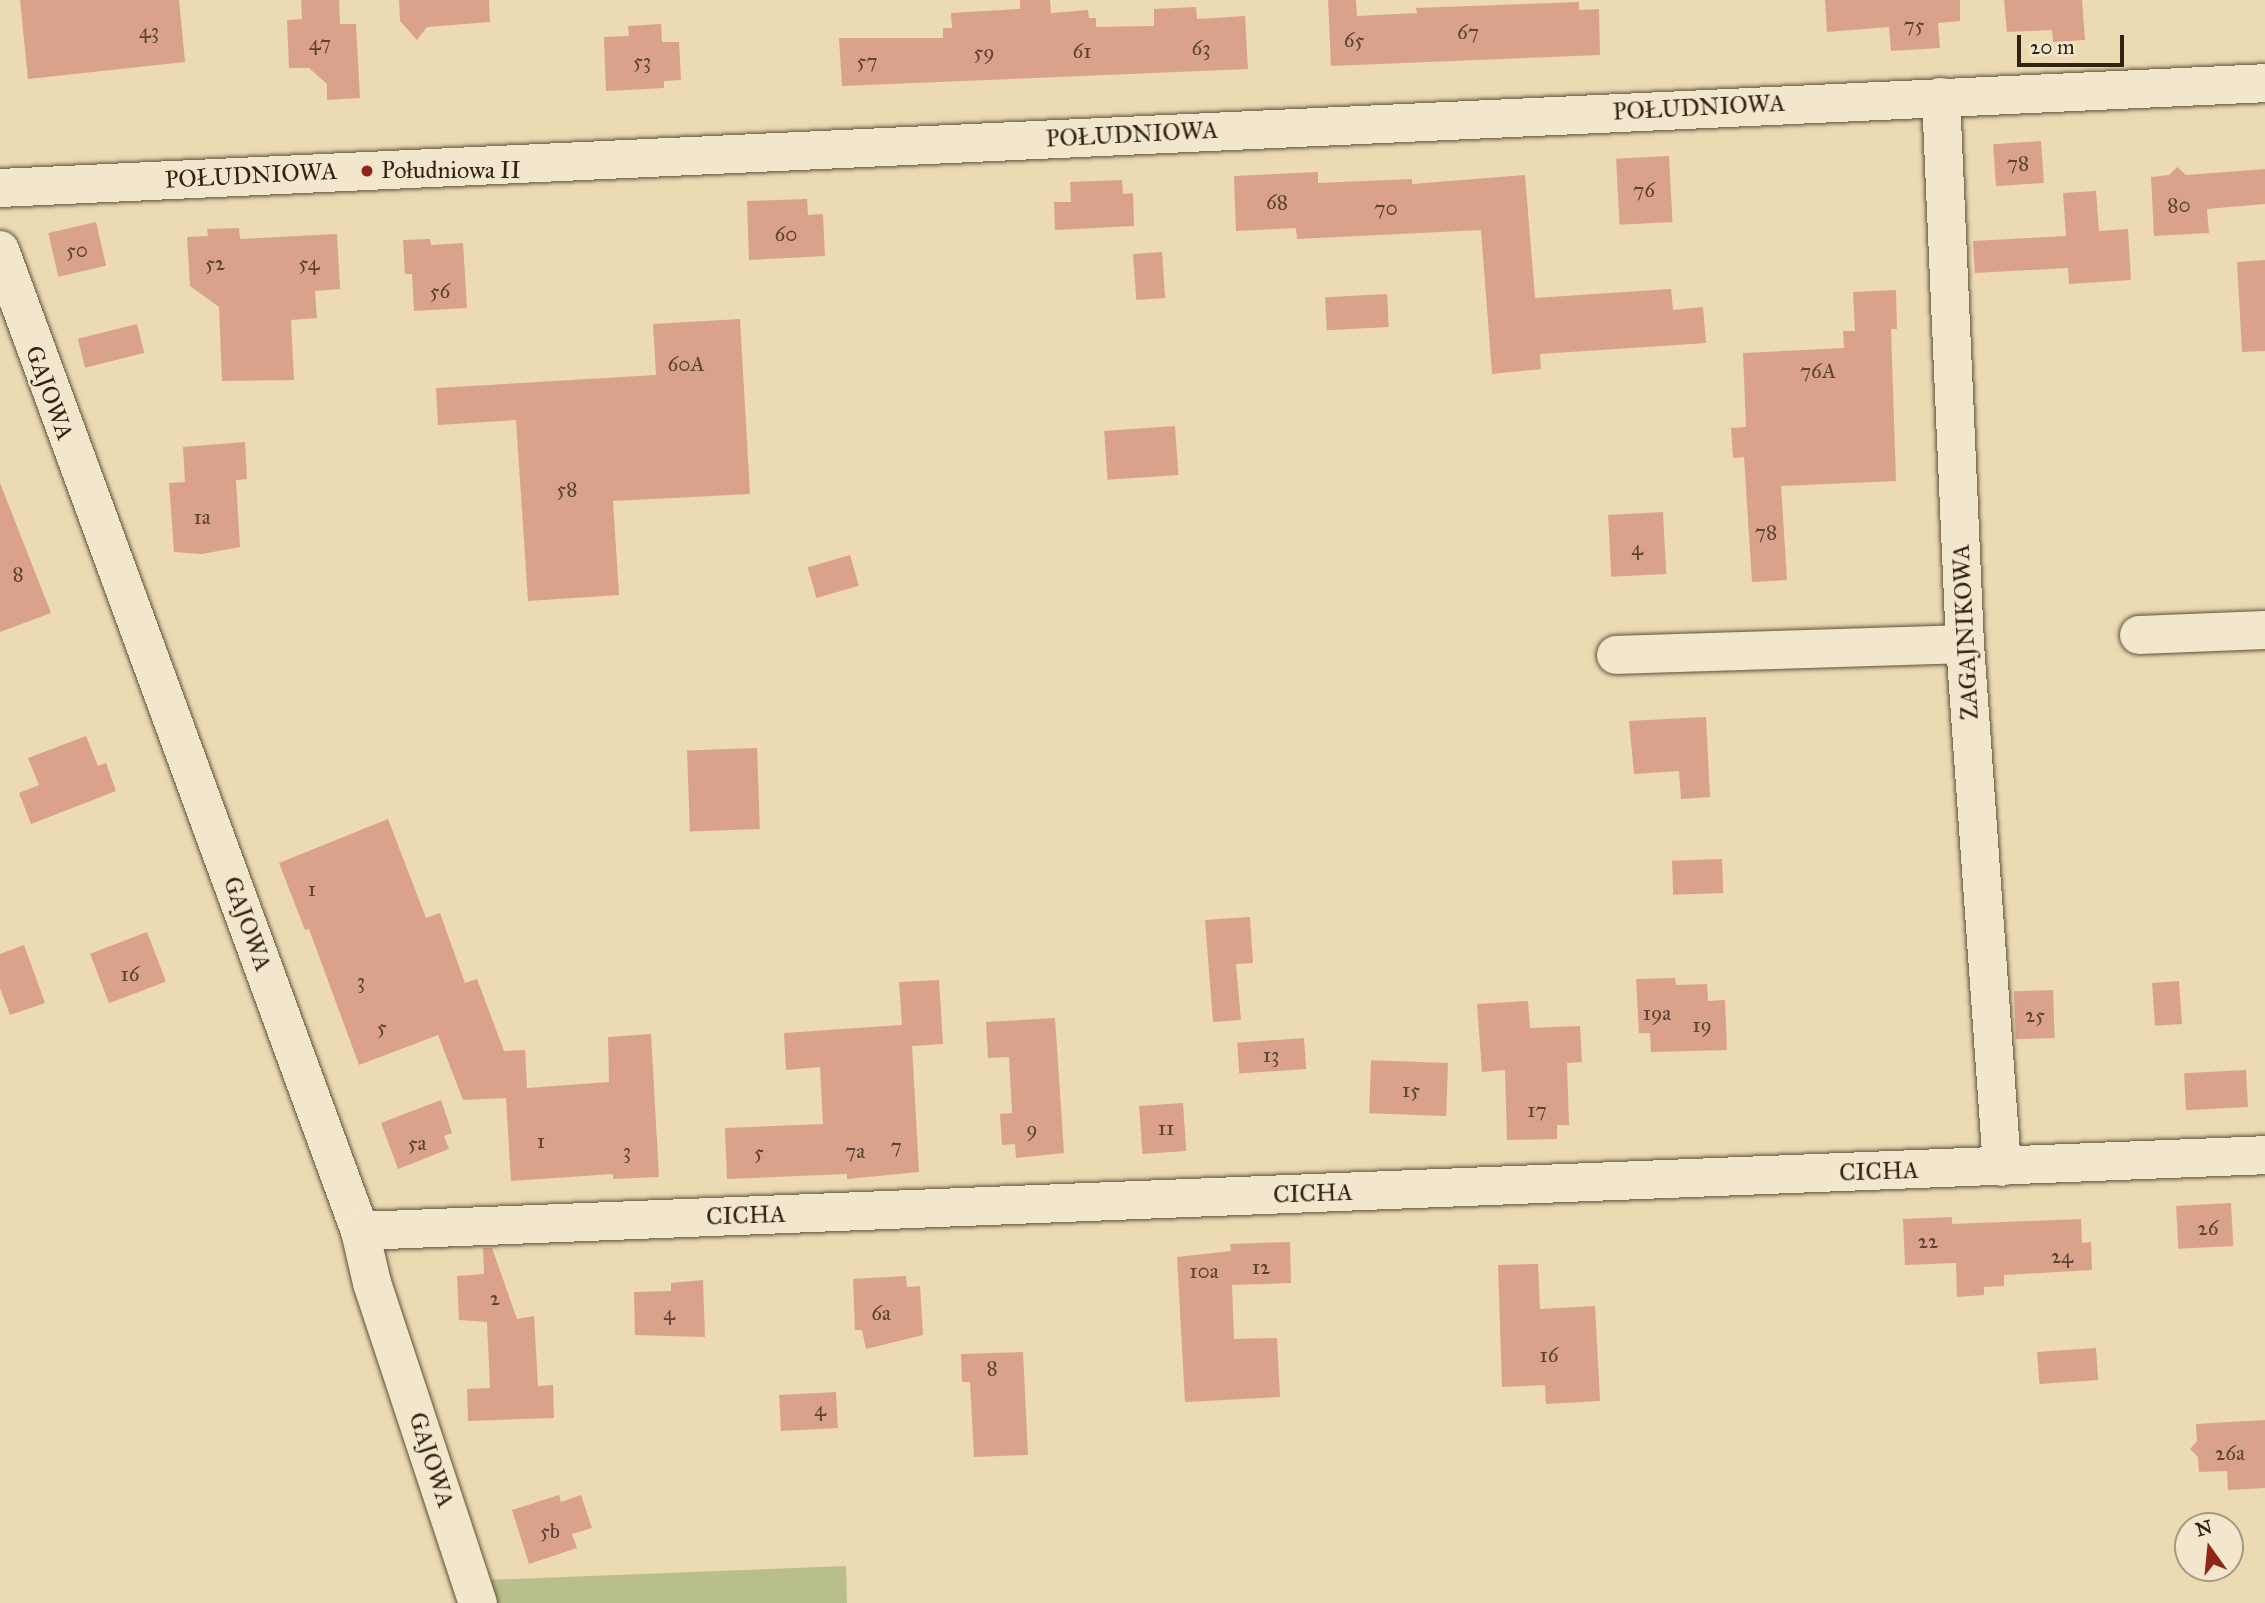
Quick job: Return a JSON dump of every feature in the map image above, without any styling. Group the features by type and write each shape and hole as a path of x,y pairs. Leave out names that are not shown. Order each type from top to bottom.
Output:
{"street":[{"name":"POŁUDNIOWA","path":"0,188 2265,83"},
{"name":"ZAGAJNIKOWA","path":"1941,97 1965,643 2002,1167"},
{"name":"GAJOWA","path":"0,250 360,1231 372,1283 478,1603"},
{"path":"2139,635 2265,630"},
{"path":"1616,655 1965,643"},
{"name":"CICHA","path":"360,1231 2265,1155"}],"green space":[{"path":"846,1566 847,1603 494,1603 486,1580"}],"building":[{"path":"20,0 179,0 185,62 28,79"},
{"path":"301,0 339,0 340,24 356,24 360,98 327,100 327,84 309,68 289,68 287,20 302,19"},
{"path":"399,0 489,0 490,22 427,27 417,40 400,21"},
{"path":"1020,0 1050,0 1051,13 1088,10 1089,18 1096,18 1096,27 1154,26 1154,9 1196,7 1197,19 1245,16 1248,69 842,86 839,38 943,38 943,28 952,28 951,13 1020,9"},
{"path":"1328,0 1356,0 1357,16 1417,13 1416,8 1579,2 1579,10 1599,9 1600,55 1331,66"},
{"path":"1825,0 1960,0 1960,21 1938,23 1940,48 1891,51 1889,27 1827,32"},
{"path":"2004,0 2082,0 2085,40 2053,42 2052,30 2007,32"},
{"path":"661,24 662,42 679,42 681,80 664,81 664,88 606,91 604,37 629,36 628,26"},
{"path":"2041,141 2044,183 1996,186 1993,144"},
{"path":"1669,156 1672,222 1620,225 1616,159"},
{"path":"2177,167 2186,175 2265,169 2265,204 2207,209 2209,233 2154,236 2151,177 2169,175"},
{"path":"1318,172 1318,183 1412,179 1412,184 1525,175 1535,298 1671,289 1673,310 1703,307 1706,343 1540,354 1541,369 1492,374 1481,230 1297,239 1296,228 1236,231 1234,176"},
{"path":"1122,180 1123,194 1133,193 1134,226 1055,230 1054,202 1071,202 1070,182"},
{"path":"2096,191 2099,231 2128,229 2131,280 2069,284 2068,268 1975,273 1973,241 2066,236 2063,193"},
{"path":"807,199 808,215 823,214 825,256 749,260 747,201"},
{"path":"96,222 106,266 58,277 48,233"},
{"path":"239,228 240,239 337,234 340,289 315,291 317,318 291,320 294,380 222,381 219,307 190,286 187,237 208,236 207,229"},
{"path":"430,239 431,245 463,243 467,308 414,311 412,274 405,274 403,240"},
{"path":"1162,252 1165,298 1136,300 1133,254"},
{"path":"2265,260 2265,351 2242,352 2237,262"},
{"path":"1896,290 1897,329 1891,329 1896,481 1781,486 1787,580 1752,582 1744,457 1733,458 1731,428 1746,427 1743,353 1844,348 1843,331 1855,331 1853,292"},
{"path":"1387,294 1389,327 1327,330 1325,297"},
{"path":"740,319 750,494 613,501 619,595 528,601 516,420 438,425 436,388 656,375 653,324"},
{"path":"137,324 144,353 85,368 78,339"},
{"path":"1175,426 1178,475 1108,480 1104,431"},
{"path":"245,442 247,479 236,480 240,547 202,554 174,552 169,483 185,482 183,447"},
{"path":"0,483 51,613 0,632"},
{"path":"1663,512 1666,574 1611,577 1608,515"},
{"path":"850,555 859,586 817,598 808,567"},
{"path":"1706,717 1710,797 1681,799 1679,771 1634,774 1629,721"},
{"path":"86,736 98,766 106,763 116,791 31,824 19,793 39,785 28,758"},
{"path":"757,748 760,829 690,831 687,750"},
{"path":"388,819 426,918 440,913 465,983 477,979 504,1051 525,1050 527,1088 609,1082 608,1037 651,1034 659,1177 613,1179 613,1174 511,1181 506,1098 463,1100 438,1035 359,1065 309,929 305,930 279,863"},
{"path":"1722,859 1723,893 1673,895 1672,861"},
{"path":"1250,917 1253,963 1236,964 1241,1020 1213,1022 1205,920"},
{"path":"147,932 166,981 109,1003 90,954"},
{"path":"24,945 45,1003 10,1015 0,988 0,954"},
{"path":"1675,978 1676,985 1707,984 1708,1001 1725,1000 1727,1050 1651,1052 1650,1033 1639,1033 1636,979"},
{"path":"939,980 943,1044 912,1046 919,1172 847,1179 847,1174 727,1179 725,1128 823,1124 820,1067 786,1070 784,1033 902,1025 899,982"},
{"path":"2179,981 2182,1024 2155,1026 2152,983"},
{"path":"2053,990 2055,1038 2016,1039 2014,991"},
{"path":"1528,1001 1530,1028 1580,1026 1582,1062 1567,1063 1569,1125 1557,1125 1557,1139 1507,1140 1505,1070 1482,1072 1477,1004"},
{"path":"1055,1018 1064,1153 1016,1158 1015,1144 1002,1145 1000,1114 1012,1113 1009,1057 988,1058 986,1022"},
{"path":"1304,1038 1306,1069 1239,1074 1237,1043"},
{"path":"1371,1060 1448,1063 1446,1116 1369,1113"},
{"path":"2246,1070 2248,1107 2186,1110 2184,1073"},
{"path":"441,1100 452,1133 444,1136 449,1149 398,1169 381,1123"},
{"path":"1183,1103 1186,1151 1142,1154 1139,1106"},
{"path":"2231,1203 2233,1246 2178,1249 2176,1206"},
{"path":"1952,1217 1952,1224 2081,1219 2082,1243 2091,1242 2092,1270 2004,1275 2004,1286 1984,1287 1984,1295 1957,1297 1956,1263 1905,1265 1903,1219"},
{"path":"1290,1242 1291,1283 1232,1285 1234,1339 1277,1338 1280,1397 1185,1402 1177,1257 1231,1251 1230,1244"},
{"path":"483,1248 492,1248 517,1319 534,1316 538,1386 553,1385 554,1418 468,1421 467,1389 490,1388 487,1322 459,1320 457,1276 484,1274"},
{"path":"1538,1264 1540,1309 1595,1306 1600,1401 1546,1404 1545,1385 1502,1387 1498,1265"},
{"path":"906,1276 907,1287 920,1286 923,1335 866,1349 862,1330 855,1330 853,1279"},
{"path":"703,1280 705,1337 635,1335 634,1292 671,1291 671,1283"},
{"path":"2096,1348 2098,1380 2039,1384 2037,1352"},
{"path":"1023,1352 1028,1455 974,1457 970,1382 962,1382 961,1354"},
{"path":"836,1392 838,1428 781,1431 779,1395"},
{"path":"2265,1420 2265,1488 2228,1490 2227,1471 2199,1472 2198,1457 2190,1449 2197,1441 2196,1424"},
{"path":"559,1495 561,1502 581,1495 592,1528 572,1534 577,1548 529,1564 512,1510"}],"place":[{"name":"Południowa II","path":"367,171"}]}
